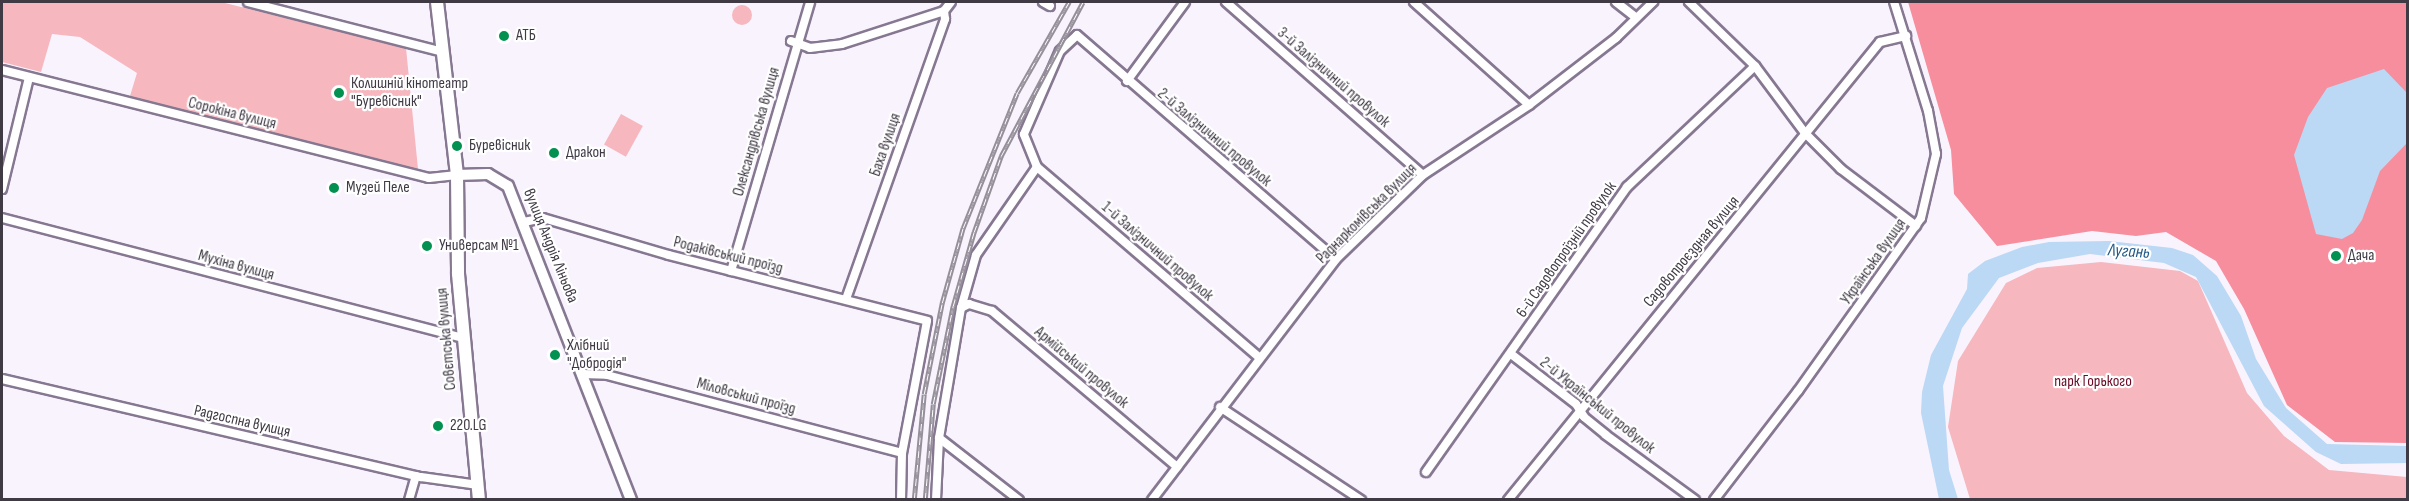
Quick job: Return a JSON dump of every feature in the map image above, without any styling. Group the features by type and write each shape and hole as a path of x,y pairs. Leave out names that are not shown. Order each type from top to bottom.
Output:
{"main road":[{"path":"437,2 457,175"},
{"name":"Совєтська вулиця","path":"457,175 463,338 479,500"}],"street":[{"path":"248,2 443,52"},
{"name":"Олександрівська вулиця","path":"731,271 793,42 810,2"},
{"name":"Баха вулиця","path":"846,299 945,19 945,11 951,2"},
{"path":"1127,81 1185,2"},
{"name":"3-й Залізничний провулок","path":"1226,2 1423,175"},
{"path":"1414,2 1529,105"},
{"path":"1616,2 1635,17"},
{"name":"Раднаркомівська вулиця","path":"1152,500 1220,407 1336,259 1423,175 1529,105 1617,38 1635,17 1653,2"},
{"path":"1689,2 1755,66 1805,133 1841,169 1916,226"},
{"name":"Українська вулиця","path":"1714,500 1798,391 1916,226 1936,154 1928,111 1894,2"},
{"path":"793,42 810,48 842,44 945,11"},
{"name":"2-й Залізничний провулок","path":"1036,166 1024,134 1060,51 1077,35 1127,81 1336,259"},
{"name":"Садовопроєздная вулиця","path":"1508,500 1880,42 1906,36"},
{"name":"6-й Садовопроїзній провулок","path":"1426,472 1627,188 1755,66"},
{"name":"Сорокіна вулиця","path":"2,70 429,178 457,175"},
{"path":"2,189 29,77"},
{"path":"936,500 939,438 961,308 976,255 1036,166"},
{"name":"1-й Залізничний провулок","path":"1036,166 1259,357"},
{"name":"вулиця Андрія Ліньова","path":"457,175 497,176 508,186 631,500"},
{"name":"Мухіна вулиця","path":"2,218 463,338"},
{"name":"Родаківський проїзд","path":"524,222 543,218 731,271 927,321 902,453"},
{"name":"Армійський провулок","path":"961,308 969,304 992,310 1177,466"},
{"name":"2-й Український провулок","path":"1511,354 1580,409 1606,435 1695,500"},
{"name":"Міловський проїзд","path":"582,374 607,375 902,453"},
{"name":"Радгоспна вулиця","path":"2,379 416,476 478,485"},
{"path":"1220,407 1361,500"},
{"path":"939,438 1018,500"},
{"path":"901,500 902,453"},
{"path":"409,500 416,476"}],"green space":[{"path":"2,2 221,2 406,48 418,169 130,96 137,73 80,37 52,34 41,72 2,62"},
{"path":"742,5 749,8 752,15 749,22 742,25 735,22 732,15 735,8"},
{"path":"621,114 643,126 626,157 604,145"},
{"name":"парк Горького","path":"2101,262 2180,271 2198,281 2247,393 2284,436 2329,470 2407,477 2407,499 1970,499 1948,427 1958,361 2006,283 2037,268"}],"shaded area":[{"path":"1908,2 2407,2 2407,443 2335,442 2287,405 2244,309 2216,261 2166,232 2136,236 2092,231 1997,246 1954,194 1951,150"}],"water":[{"path":"2384,69 2407,93 2407,143 2380,171 2362,220 2353,233 2342,239 2316,234 2294,155 2308,117 2327,88"},
{"name":"Лугань","path":"2109,241 2172,248 2193,255 2217,276 2241,316 2256,359 2286,408 2327,444 2407,446 2407,463 2341,464 2316,452 2264,406 2196,277 2164,263 2090,254 2038,263 1999,278 1962,328 1943,386 1949,470 1958,499 1939,499 1921,413 1922,392 1931,355 1967,289 1968,274 1985,261 2022,247 2049,242"}],"railway":[{"path":"914,500 924,394 942,303 963,228 1017,93 1069,2"},
{"path":"925,500 933,404 953,306 974,232 1001,156 1083,2"}],"place":[{"name":"АТБ","path":"504,36"},
{"name":"Колишній кінотеатр \"Буревісник\"","path":"339,93"},
{"name":"Буревісник","path":"457,146"},
{"name":"Дракон","path":"554,153"},
{"name":"Музей Пеле","path":"334,188"},
{"name":"Универсам №1","path":"427,246"},
{"name":"Дача","path":"2336,256"},
{"name":"Хлібний \"Добродія\"","path":"555,355"},
{"name":"220.LG","path":"438,426"}]}
